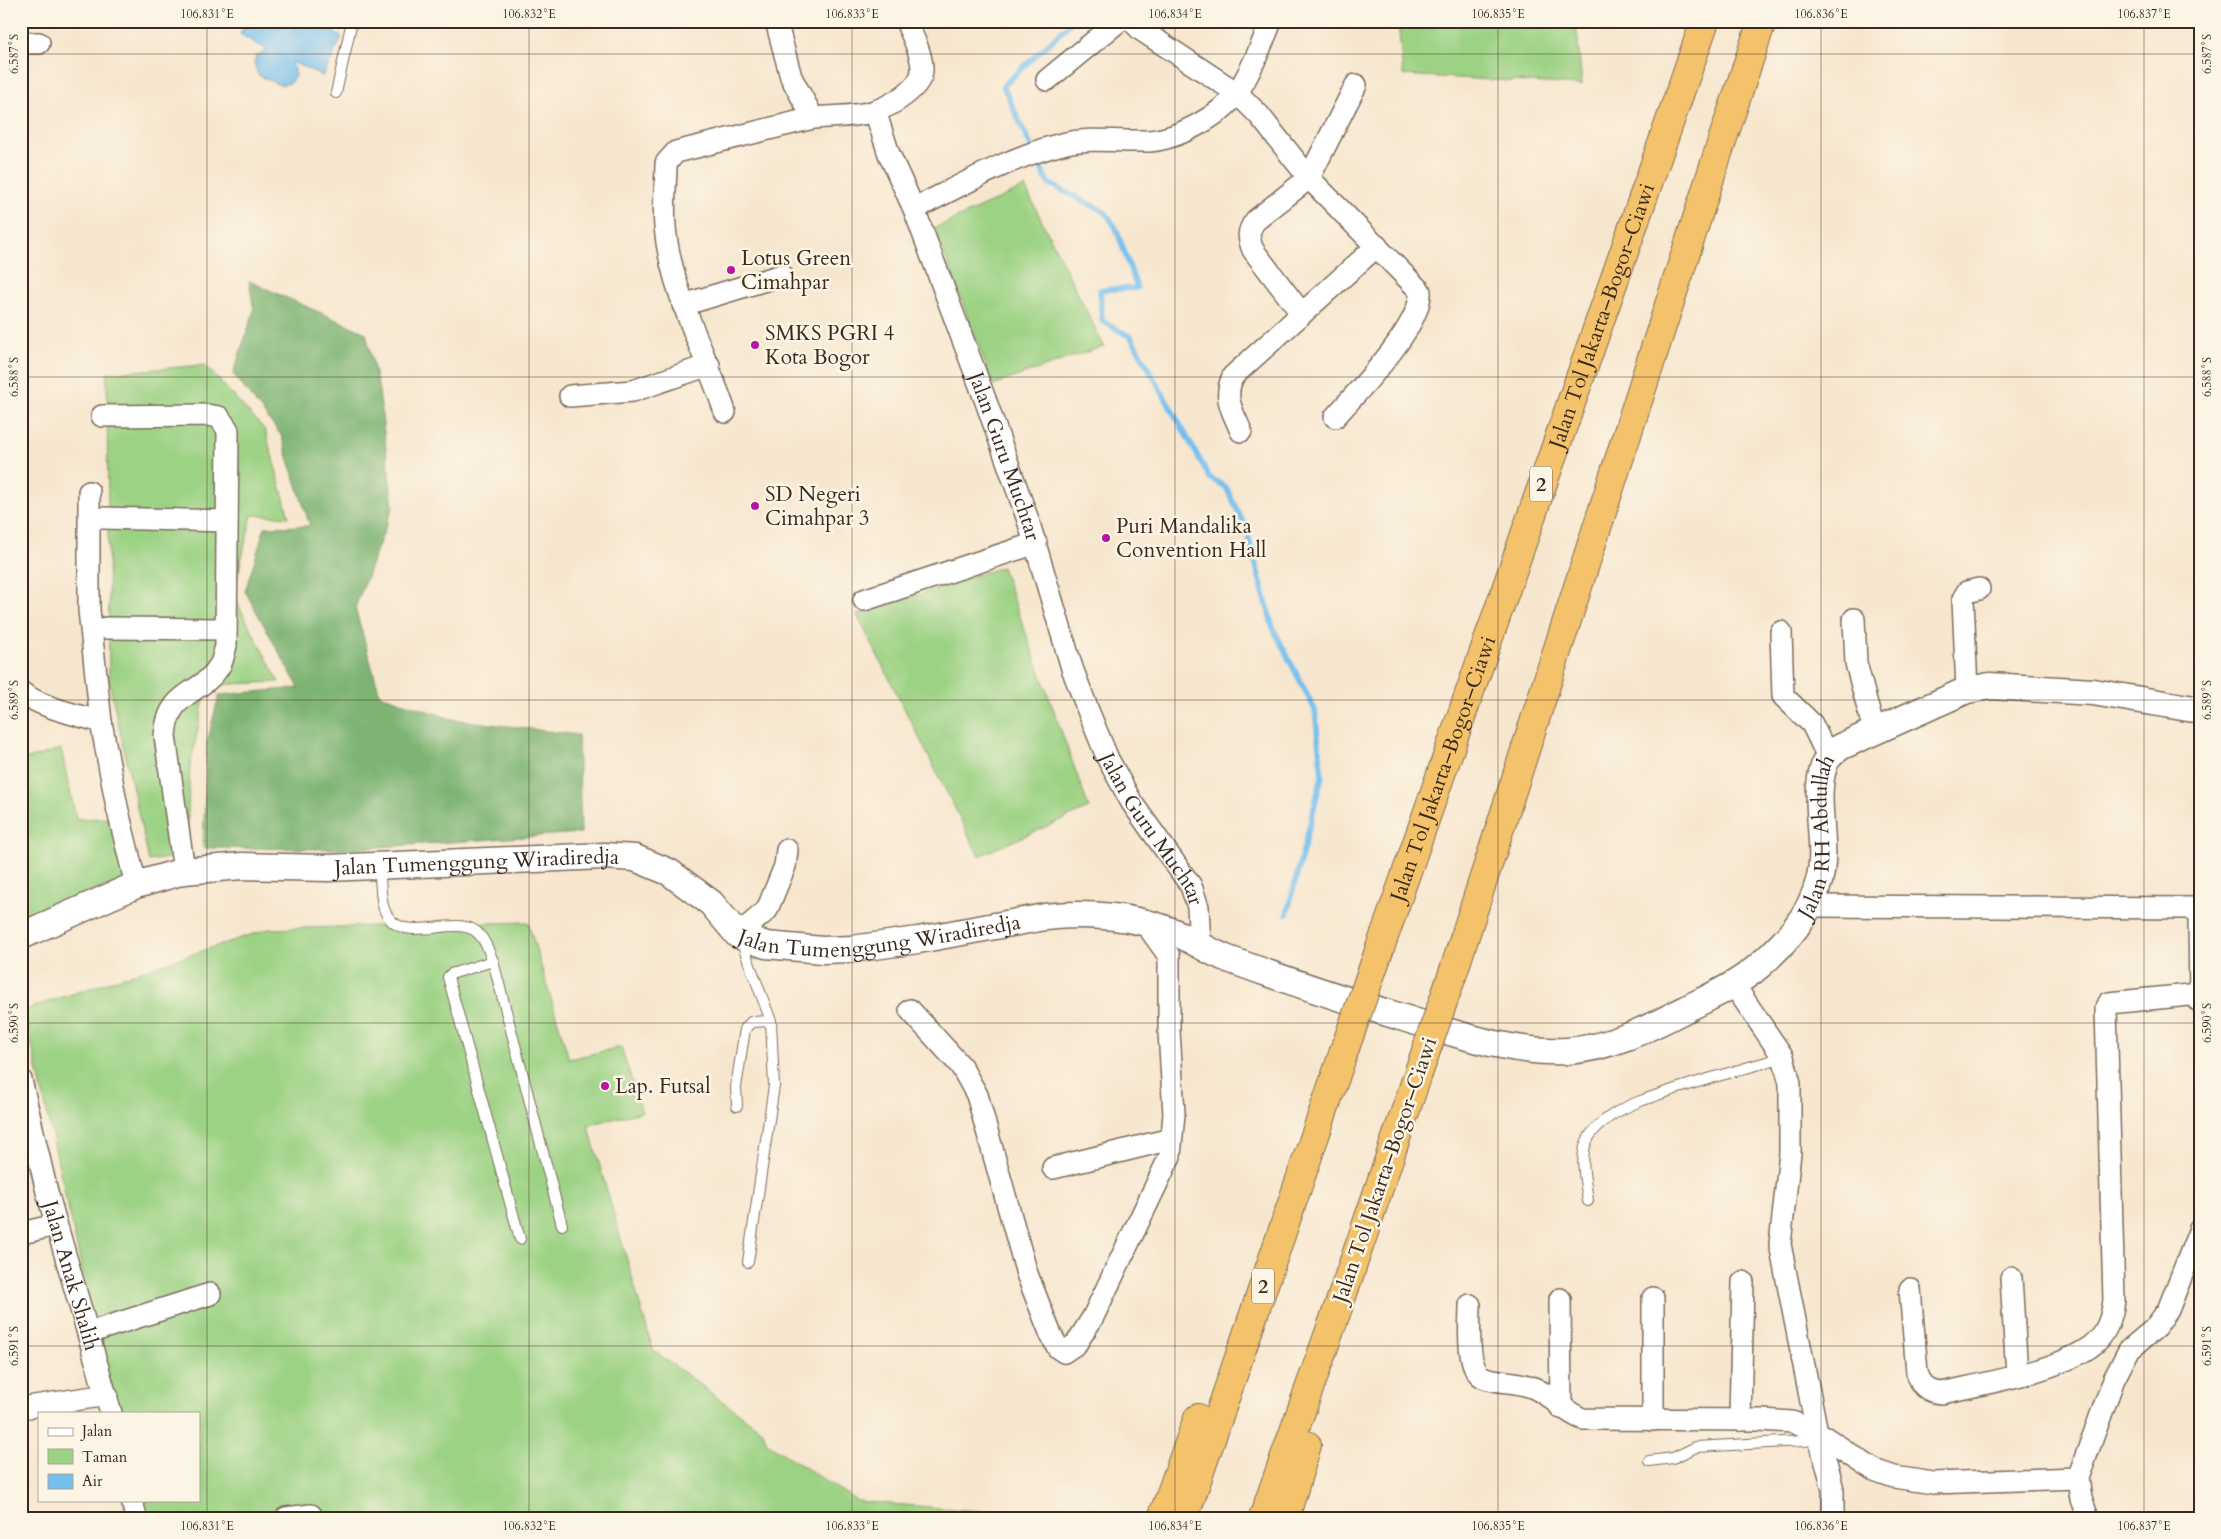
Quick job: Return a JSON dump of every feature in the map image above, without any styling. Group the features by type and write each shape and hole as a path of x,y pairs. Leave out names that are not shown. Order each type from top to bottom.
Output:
{"highway":[{"name":"Jalan Tol Jakarta–Bogor–Ciawi","path":"1184,1518 1343,1054 1705,21"},
{"name":"Jalan Tol Jakarta–Bogor–Ciawi","path":"1262,1518 1339,1305 1454,970 1716,156 1762,21"},
{"path":"1162,1518 1248,1291 1295,1193"},
{"path":"1285,1518 1307,1443 1339,1305"}],"street":[{"path":"776,21 791,77 813,118"},
{"path":"725,412 709,365 683,305 665,227 666,163 676,152 813,118 875,111 907,94 918,83 923,70 919,52 906,21"},
{"path":"1047,80 1119,21"},
{"path":"914,209 1018,158 1064,143 1167,138 1207,119 1236,93 1271,21"},
{"path":"1140,24 1236,93 1258,115 1309,178 1420,291 1421,299 1418,309 1383,363 1335,417"},
{"path":"1302,314 1253,250 1249,233 1250,228 1256,220 1309,178 1356,85"},
{"name":"Jalan Guru Muchtar","path":"875,111 889,154 914,209 985,399 1036,543 1072,668 1089,714 1108,759 1132,803 1191,886 1198,906 1200,946"},
{"path":"1241,431 1228,399 1228,387 1233,376 1377,246"},
{"path":"683,305 782,275"},
{"path":"570,396 633,391 709,365"},
{"path":"102,416 219,417 228,430 226,646 220,665 206,680 178,700 166,721 165,736 184,871"},
{"path":"89,492 89,610 101,722 117,807 136,885"},
{"path":"102,518 227,521"},
{"path":"864,600 1036,543"},
{"path":"1967,690 1963,598 1966,592 1978,589"},
{"path":"1854,620 1856,663 1874,731"},
{"path":"106,628 226,629"},
{"path":"1781,632 1783,696 1812,724 1828,757"},
{"name":"Jalan RH Abdullah","path":"1461,1035 1544,1050 1588,1049 1632,1035 1734,985 1779,947 1811,906 1820,879 1821,786 1823,766 1828,757 1840,747 1967,690 1990,686 2094,692 2200,710"},
{"path":"21,692 36,702 101,722"},
{"path":"738,935 767,910 777,889 787,850"},
{"name":"Jalan Tumenggung Wiradiredja","path":"21,936 136,885 184,871 242,866 328,868 543,857 604,856 635,858 669,872 696,891 711,903 738,935 766,945 832,950 918,940 1064,915 1110,917 1175,932 1226,958 1358,1004 1461,1035"},
{"path":"1811,906 2195,908 2199,914 2200,1002"},
{"path":"910,1010 960,1066 977,1095 1027,1274 1051,1335 1058,1348 1064,1352 1076,1344 1097,1308 1170,1156 1174,1114 1169,1031 1169,956 1146,924"},
{"path":"1734,985 1783,1057 1790,1083 1790,1152 1780,1244 1818,1436 1833,1490 1833,1518"},
{"path":"1910,1290 1917,1372 1920,1383 1933,1393 1942,1393 2052,1365 2091,1347 2107,1327 2114,1300 2106,1008 2109,1003 2199,994"},
{"name":"Jalan Anak Shalih","path":"21,1080 56,1224 109,1404"},
{"path":"1053,1168 1171,1139"},
{"path":"21,1233 56,1224"},
{"path":"2088,1518 2081,1499 2078,1478 2114,1379 2129,1350 2154,1328 2168,1310 2200,1229"},
{"path":"2011,1278 2017,1375"},
{"path":"1740,1420 1743,1282"},
{"path":"88,1333 210,1294"},
{"path":"1653,1298 1653,1420"},
{"path":"1560,1299 1561,1408"},
{"path":"1470,1305 1472,1364 1478,1374 1486,1378 1523,1384 1548,1396 1561,1408 1583,1419 1792,1422 1874,1470 1913,1481 1933,1483 2078,1478"},
{"path":"21,1408 109,1404"},
{"path":"132,1502 136,1518"},
{"path":"286,1518 311,1516"}],"lane":[{"path":"336,93 352,21"},
{"path":"379,866 384,909 391,919 401,927 416,929 465,926 482,938 493,961 562,1225"},
{"path":"738,935 771,1021 774,1086 748,1262"},
{"path":"493,961 451,974 448,977 520,1239"},
{"path":"737,1106 736,1087 745,1029 751,1022 771,1021"},
{"path":"1588,1201 1584,1154 1586,1142 1604,1121 1636,1102 1783,1057"},
{"path":"1648,1461 1673,1458 1696,1447 1818,1436"}],"green space":[{"path":"1398,21 1576,21 1582,85 1403,75"},
{"path":"1025,187 1104,346 993,385 935,228"},
{"path":"249,281 366,333 379,391 393,507 355,608 380,695 452,719 578,735 581,833 351,849 203,848 207,743 219,695 299,688 245,591 265,527 310,526 281,435 233,374 254,310"},
{"path":"205,365 265,430 289,517 252,515 233,595 279,682 207,685 190,767 186,855 149,861 109,682 107,373"},
{"path":"1002,567 1089,808 979,856 857,615"},
{"path":"61,749 76,819 113,818 128,878 21,922 21,761"},
{"path":"528,922 569,1059 621,1047 642,1112 588,1125 653,1350 763,1431 767,1443 857,1501 1001,1513 1000,1518 138,1518 134,1502 200,1502 200,1412 114,1412 24,1010 268,929"}],"water":[{"path":"247,21 314,21 342,37 323,76 292,62 296,74 290,83 280,85 258,75 254,63 256,56 267,50 240,34"}],"waterway":[{"path":"1073,21 1003,86 1048,183 1105,212 1116,228 1137,288 1100,290 1102,321 1131,337 1210,478 1226,487 1246,528 1273,628 1315,710 1322,776 1287,914"}],"place":[{"name":"Lotus Green Cimahpar","path":"731,270"},
{"name":"SMKS PGRI 4 Kota Bogor","path":"755,345"},
{"name":"SD Negeri Cimahpar 3","path":"755,506"},
{"name":"Puri Mandalika Convention Hall","path":"1106,538"},
{"name":"Lap. Futsal","path":"605,1086"}]}
